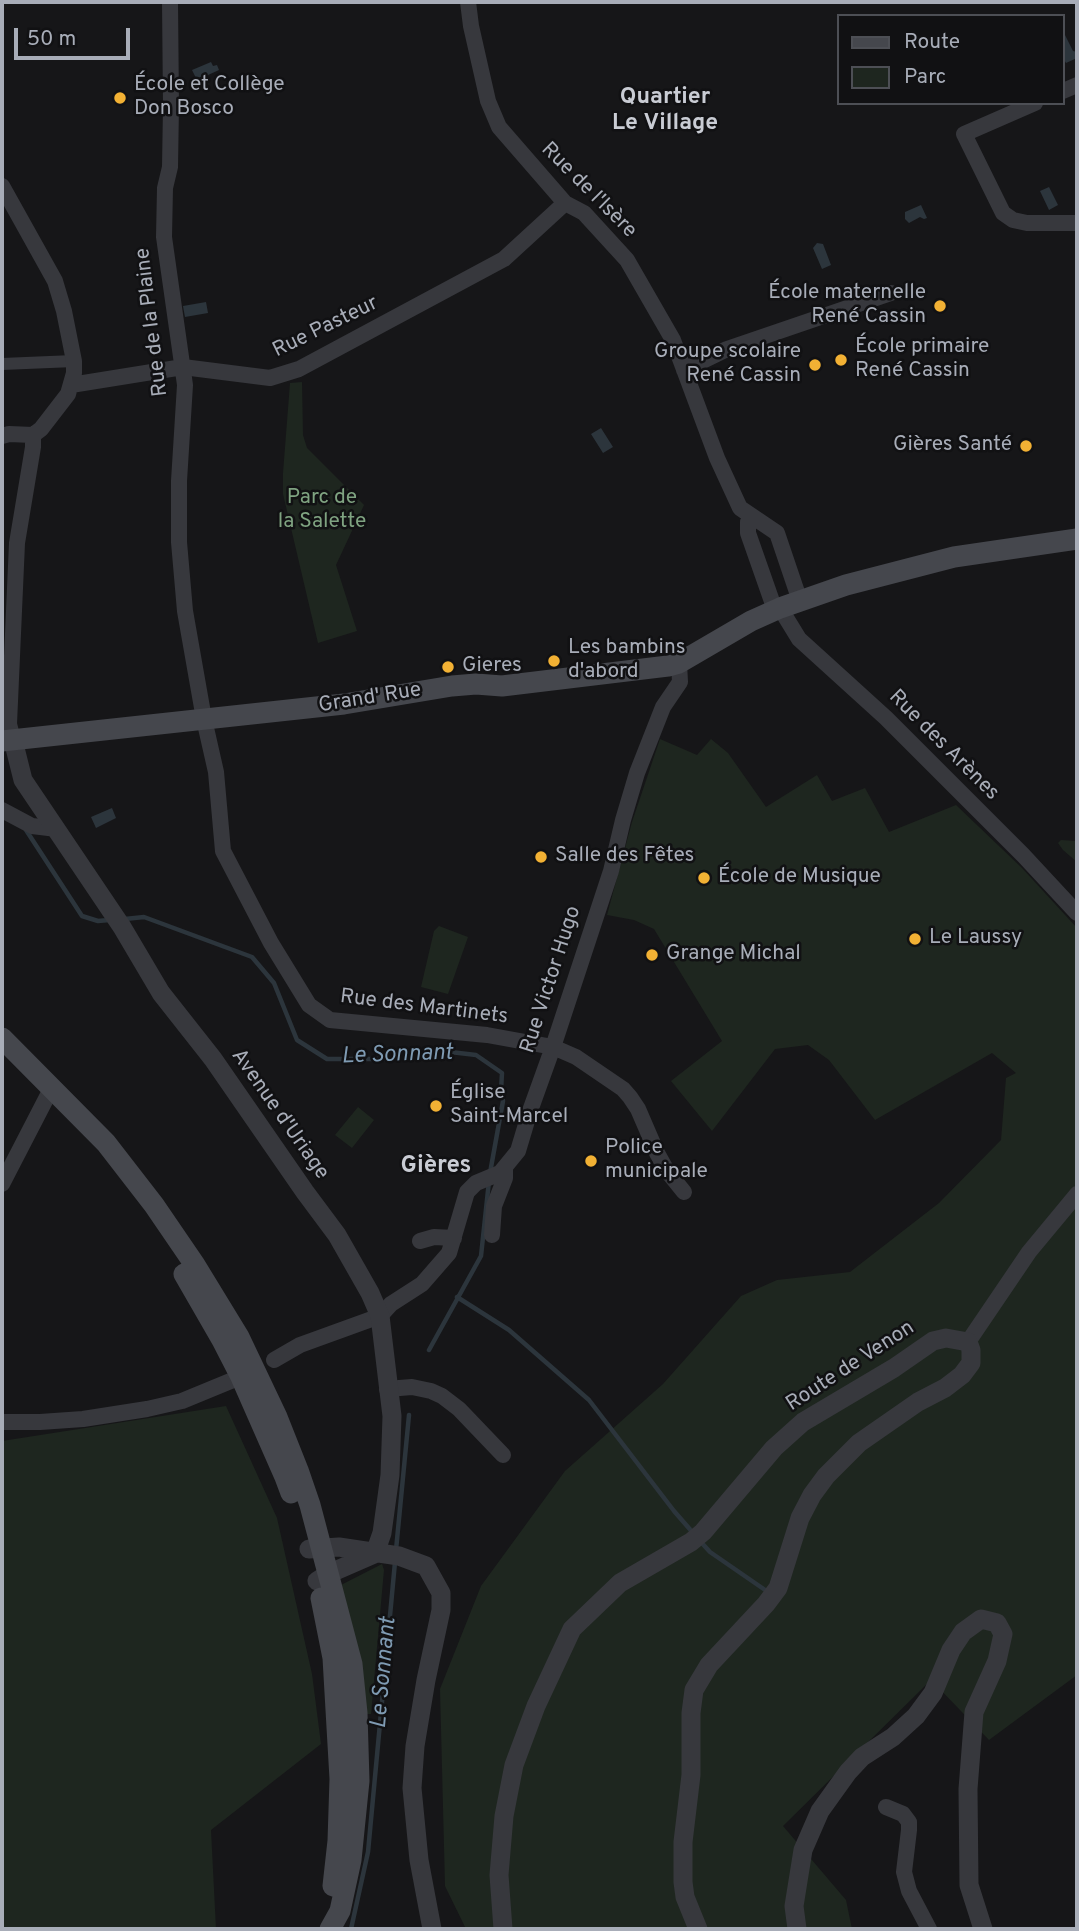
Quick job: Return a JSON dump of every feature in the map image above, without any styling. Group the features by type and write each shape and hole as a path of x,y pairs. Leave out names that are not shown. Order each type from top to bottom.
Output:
{"main road":[{"name":"Grand' Rue","path":"7,740 344,704 452,686 502,686 667,666 679,663 785,606 846,585 954,557 1077,540"},
{"path":"2,1038 106,1143 154,1205 239,1337 248,1374"},
{"path":"2,1051 48,1095 88,1139 166,1244 222,1340 277,1417 295,1462 310,1505 315,1548 323,1577 352,1664 358,1727 359,1781 351,1860 340,1911 329,1929"}],"street":[{"name":"Rue de la Plaine","path":"170,2 172,106 164,237 186,386 179,481 179,542 185,611 204,719"},
{"name":"Rue de l'Isère","path":"468,2 488,101 499,127 565,202 584,213 627,260 673,340 740,508 777,533 785,606"},
{"path":"1030,105 964,134 1003,213 1013,220 1027,223 1077,223"},
{"path":"2,186 55,281 74,360 74,373 68,394 41,429 33,435 2,436"},
{"name":"Rue Pasteur","path":"71,385 183,367 270,377 299,369 504,259 565,202"},
{"path":"684,370 727,349 891,293"},
{"path":"2,364 74,360"},
{"path":"7,740 17,543 33,435"},
{"path":"752,516 748,522 748,533 785,606"},
{"name":"Rue des Arènes","path":"785,606 799,639 886,718 1077,913"},
{"name":"Rue Victor Hugo","path":"492,1235 494,1206 505,1178 502,1170 519,1151 611,871 637,774 663,706 680,682 679,663"},
{"name":"Rue des Martinets","path":"204,719 216,772 223,851 271,943 309,1005 330,1020 487,1035 553,1047 576,1057 623,1089 638,1109 667,1171 684,1192"},
{"name":"Avenue d'Uriage","path":"7,740 23,780 122,927 161,993 213,1059 337,1235 363,1279 380,1316 392,1416 390,1475 382,1533 390,1555"},
{"path":"2,810 32,826 57,829"},
{"path":"2,1184 48,1095"},
{"path":"274,1360 300,1346 380,1316 391,1304 422,1284 451,1246 467,1192 476,1182 502,1170"},
{"path":"698,1929 685,1897 683,1882 683,1842 691,1774 691,1713 694,1690 709,1665 778,1588 800,1518 812,1495 859,1443 962,1375 971,1363 968,1342 1029,1252 1077,1194"},
{"path":"420,1241 434,1237 451,1246"},
{"name":"Route de Venon","path":"503,1929 499,1875 504,1816 514,1765 536,1706 572,1629 621,1583 697,1537 774,1448 803,1422 894,1368 933,1341 946,1338 968,1342"},
{"path":"2,1422 83,1419 147,1409 182,1401 248,1374"},
{"path":"387,1389 412,1387 442,1396 459,1409 503,1455"},
{"path":"315,1548 339,1548 390,1555 426,1566 441,1593 441,1610 415,1746 412,1788 419,1860 432,1929"},
{"path":"323,1577 390,1555"},
{"path":"797,1929 794,1906 803,1850 820,1811 862,1757 893,1737 916,1716 933,1693 951,1650 963,1632 981,1619 997,1623 1003,1634 997,1661 974,1712 968,1789 969,1885 983,1929"},
{"path":"886,1807 902,1814 909,1822 904,1872 909,1891 929,1929"}],"green space":[{"name":"Parc de la Salette","path":"302,382 303,435 307,448 364,505 336,565 357,631 318,643 283,494 290,383"},
{"path":"660,739 697,755 711,739 728,753 766,807 817,775 832,801 865,788 889,832 956,805 1022,868 1077,928 1077,1675 989,1740 931,1680 783,1826 846,1900 852,1929 466,1929 445,1886 440,1689 481,1586 565,1471 663,1384 741,1296 777,1280 850,1272 939,1203 1001,1140 1006,1078 1016,1073 992,1053 875,1120 829,1060 808,1045 775,1049 712,1131 671,1081 722,1041 654,929 634,920 607,915 632,822"},
{"path":"1061,840 1077,841 1077,862 1063,850 1058,843"},
{"path":"439,926 468,937 448,994 421,987 434,931"},
{"path":"358,1107 374,1120 352,1148 335,1135"},
{"path":"226,1406 277,1518 312,1674 321,1744 211,1830 216,1929 2,1929 2,1441"},
{"path":"382,1564 384,1570 371,1714 365,1714 339,1586"}],"shaded area":[{"path":"1065,35 1073,51 1077,52 1077,58 1066,63"},
{"path":"211,62 213,66 217,65 219,70 197,80 192,70"},
{"path":"1049,187 1058,205 1049,210 1040,191"},
{"path":"921,205 927,218 920,217 909,223 905,219 905,212"},
{"path":"817,243 823,244 831,265 822,269 813,248"},
{"path":"206,302 208,313 185,317 183,306"},
{"path":"601,428 613,447 603,453 591,434"},
{"path":"112,808 116,818 96,828 91,817"}],"waterway":[{"name":"Le Sonnant","path":"26,830 82,916 98,921 109,920"},
{"name":"Le Sonnant","path":"125,919 144,917 252,957 274,983 297,1040 327,1059 388,1059 416,1057 442,1051 476,1055 502,1073 503,1101 490,1173"},
{"name":"Le Sonnant","path":"429,1350 481,1256 489,1181"},
{"path":"457,1297 509,1330 589,1400 694,1534"},
{"name":"Le Sonnant","path":"396,1550 409,1415"},
{"path":"700,1541 710,1552 768,1592"},
{"name":"Le Sonnant","path":"351,1929 368,1852 395,1562"}],"place":[{"name":"École et Collège Don Bosco","path":"120,98"},
{"name":"École maternelle René Cassin","path":"940,306"},
{"name":"École primaire René Cassin","path":"841,360"},
{"name":"Groupe scolaire René Cassin","path":"815,365"},
{"name":"Gières Santé","path":"1026,446"},
{"name":"Les bambins d'abord","path":"554,661"},
{"name":"Gieres","path":"448,667"},
{"name":"Salle des Fêtes","path":"541,857"},
{"name":"École de Musique","path":"704,878"},
{"name":"Le Laussy","path":"915,939"},
{"name":"Grange Michal","path":"652,955"},
{"name":"Église Saint-Marcel","path":"436,1106"},
{"name":"Police municipale","path":"591,1161"}],"district":[{"name":"Quartier Le Village","path":"665,111"},
{"name":"Gières","path":"436,1167"}]}
